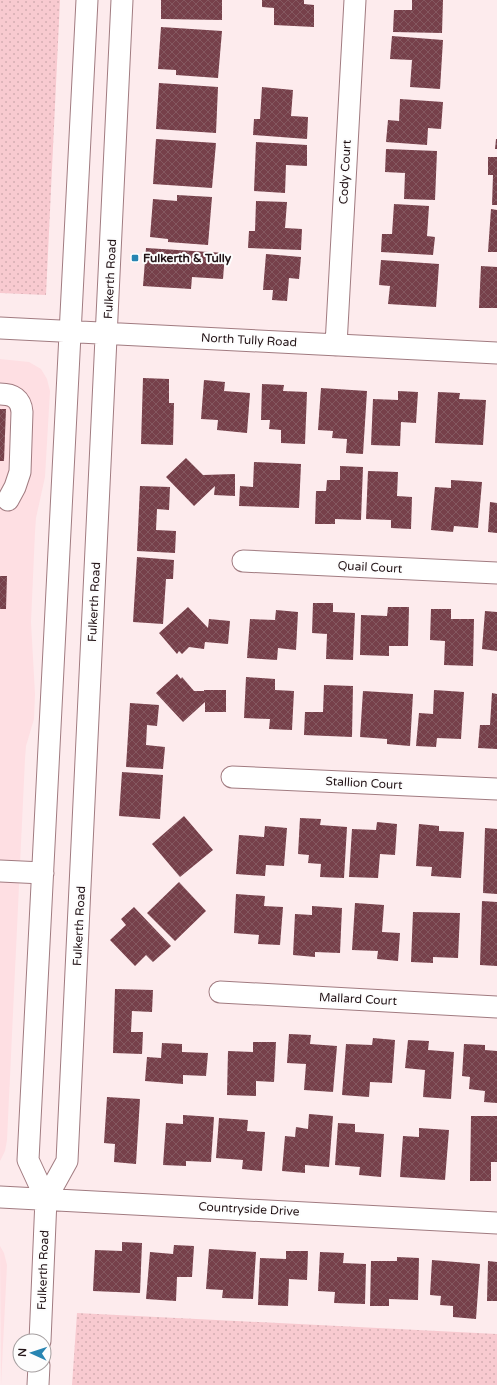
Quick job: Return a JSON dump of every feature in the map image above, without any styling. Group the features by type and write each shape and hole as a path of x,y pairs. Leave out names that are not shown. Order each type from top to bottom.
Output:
{"street":[{"name":"Fulkerth Road","path":"46,1199 28,1160 87,0"},
{"name":"Fulkerth Road","path":"40,1333 46,1199 67,1161 122,0"},
{"name":"Cody Court","path":"336,345 355,0"},
{"name":"North Tully Road","path":"0,328 497,353"},
{"path":"0,394 11,395 18,400 22,407 20,472 15,487 8,500"},
{"name":"Quail Court","path":"243,561 497,573"},
{"name":"Stallion Court","path":"232,777 497,789"},
{"path":"0,871 43,873"},
{"name":"Mallard Court","path":"220,992 497,1007"},
{"name":"Countryside Drive","path":"0,1197 497,1223"},
{"path":"38,1385 39,1373"}],"shaded area":[{"path":"0,0 60,0 46,295 0,293"},
{"path":"0,359 29,362 41,369 47,379 50,391 45,477 36,518 35,532 31,622 35,694 34,719 26,746 25,759 7,1140 5,1151 0,1161"},
{"path":"0,1246 4,1253 7,1265 1,1385"},
{"path":"77,1313 497,1334 497,1385 72,1385"}],"building":[{"path":"161,0 222,0 222,20 161,19"},
{"path":"262,0 304,0 304,4 314,5 314,27 274,25 274,8 262,7"},
{"path":"412,0 443,0 442,33 393,32 394,10 412,10"},
{"path":"161,27 222,31 218,78 176,75 176,70 158,69"},
{"path":"392,36 443,40 440,89 410,87 412,60 390,59"},
{"path":"159,83 218,87 216,133 156,129"},
{"path":"262,87 293,90 291,116 308,117 307,139 253,135 254,119 260,119"},
{"path":"400,99 443,102 441,129 428,128 427,145 386,142 388,120 399,121"},
{"path":"156,139 216,143 212,188 153,184"},
{"path":"496,139 497,149 495,149"},
{"path":"256,142 307,145 307,166 286,165 285,193 254,191"},
{"path":"386,149 437,151 435,200 404,199 405,173 385,172"},
{"path":"488,157 497,157 497,205 492,205 493,175 488,175"},
{"path":"177,195 212,197 208,245 168,242 168,239 150,237 153,199 177,201"},
{"path":"256,201 287,202 285,228 302,229 301,250 248,248 249,231 255,231"},
{"path":"394,204 429,206 427,236 435,237 433,255 381,252 382,234 392,234"},
{"path":"491,209 497,210 497,252 488,252"},
{"path":"146,248 225,253 223,279 192,277 191,289 143,286"},
{"path":"266,254 301,257 299,279 289,278 287,301 272,300 273,290 263,290"},
{"path":"381,260 439,264 436,307 388,304 390,286 379,285"},
{"path":"481,266 497,267 497,308 479,308"},
{"path":"143,378 169,379 169,403 174,403 173,445 141,444"},
{"path":"204,380 225,382 224,391 250,393 247,433 217,430 218,420 201,419"},
{"path":"262,384 284,385 283,391 307,392 305,444 281,443 281,430 269,429 270,420 261,420"},
{"path":"321,388 367,391 363,454 346,453 347,439 332,438 333,431 318,430"},
{"path":"398,391 418,392 416,423 401,422 400,446 371,445 373,399 398,400"},
{"path":"438,392 460,393 459,399 486,400 483,445 435,443"},
{"path":"0,409 6,409 4,461 0,461"},
{"path":"186,458 203,475 235,474 235,496 214,495 215,486 194,506 166,477"},
{"path":"254,462 301,464 299,508 239,506 240,486 253,487"},
{"path":"340,466 363,467 361,520 335,519 335,524 315,524 316,491 326,491 327,480 340,480"},
{"path":"368,471 398,472 397,496 412,497 411,529 391,528 391,520 366,519"},
{"path":"451,480 482,482 478,528 454,526 453,532 431,530 435,487 451,488"},
{"path":"140,486 170,487 169,510 157,509 156,530 176,531 175,553 137,551"},
{"path":"490,502 497,503 497,533 488,532"},
{"path":"137,557 174,560 173,579 166,579 163,624 133,622"},
{"path":"0,576 7,576 6,609 0,609"},
{"path":"313,603 333,603 333,612 355,613 353,660 326,659 327,634 312,633"},
{"path":"188,607 208,628 209,619 230,621 228,644 205,642 204,649 189,647 182,654 179,651 177,654 159,633"},
{"path":"388,607 409,607 408,646 389,646 389,656 360,655 361,615 387,616"},
{"path":"431,609 451,609 451,619 474,619 473,666 444,665 445,641 430,640"},
{"path":"276,610 298,612 296,650 278,648 277,660 247,658 250,619 275,620"},
{"path":"485,611 497,612 497,651 482,649"},
{"path":"177,674 181,679 182,677 194,691 226,690 226,712 205,712 205,702 183,722 156,693"},
{"path":"246,677 275,679 275,690 294,691 292,730 269,729 270,719 244,718"},
{"path":"324,685 353,686 352,737 304,735 305,712 323,712"},
{"path":"434,690 464,692 461,739 437,738 436,747 416,746 419,713 433,714"},
{"path":"363,691 413,694 410,746 387,744 387,739 360,737"},
{"path":"492,693 497,694 497,749 478,748 480,725 490,725"},
{"path":"130,703 159,705 157,726 147,725 146,745 165,747 163,769 126,767"},
{"path":"122,772 163,775 160,819 119,816"},
{"path":"184,816 213,850 180,877 152,844"},
{"path":"300,818 321,819 320,825 347,827 344,878 320,877 321,864 308,863 309,855 298,854"},
{"path":"377,822 397,824 395,855 380,854 378,878 349,877 352,829 376,830"},
{"path":"419,824 439,826 439,831 464,832 461,878 431,876 432,867 416,866"},
{"path":"265,826 287,828 284,866 266,865 265,876 236,874 239,835 264,837"},
{"path":"485,828 497,829 497,894 483,893"},
{"path":"179,882 206,911 175,941 147,913"},
{"path":"236,894 265,896 264,906 283,907 280,945 258,944 259,935 234,933"},
{"path":"482,901 497,902 497,966 480,965"},
{"path":"355,903 384,905 382,932 400,933 398,961 377,959 378,951 352,950"},
{"path":"312,906 342,908 340,953 315,952 315,957 293,955 295,914 312,915"},
{"path":"134,907 171,946 153,962 146,955 135,966 110,940 126,925 121,919"},
{"path":"413,912 460,913 458,958 433,957 433,963 411,962"},
{"path":"115,989 153,990 152,1012 132,1011 131,1032 143,1032 142,1054 113,1053"},
{"path":"289,1034 311,1035 310,1044 337,1046 333,1092 304,1090 306,1064 287,1063"},
{"path":"373,1038 395,1040 392,1083 370,1082 369,1097 342,1095 346,1044 372,1045"},
{"path":"408,1040 429,1041 428,1050 454,1052 451,1099 423,1097 425,1070 405,1068"},
{"path":"253,1042 276,1042 274,1082 256,1081 256,1096 227,1095 228,1051 253,1052"},
{"path":"162,1043 182,1044 182,1052 208,1053 206,1076 183,1075 183,1084 145,1081 147,1057 161,1058"},
{"path":"464,1044 485,1045 485,1050 497,1051 497,1103 484,1102 485,1091 469,1089 470,1077 462,1076"},
{"path":"107,1097 140,1099 136,1164 114,1162 115,1144 104,1143"},
{"path":"309,1114 333,1116 329,1167 305,1165 305,1173 282,1171 285,1136 295,1137 296,1127 308,1129"},
{"path":"183,1115 214,1117 211,1162 186,1161 186,1166 163,1165 166,1123 183,1124"},
{"path":"471,1116 497,1116 497,1162 491,1162 491,1181 470,1181"},
{"path":"219,1118 248,1120 247,1131 265,1132 262,1171 242,1169 243,1160 216,1158"},
{"path":"338,1123 355,1124 355,1132 384,1134 381,1177 359,1175 360,1167 335,1165"},
{"path":"419,1128 449,1130 445,1180 400,1177 403,1136 419,1137"},
{"path":"122,1242 142,1243 140,1293 93,1291 95,1250 122,1251"},
{"path":"174,1245 194,1246 192,1277 177,1277 176,1301 146,1299 150,1252 173,1254"},
{"path":"209,1249 256,1252 253,1299 222,1298 223,1290 206,1289"},
{"path":"286,1251 308,1251 307,1280 289,1279 288,1306 258,1305 260,1258 286,1259"},
{"path":"320,1252 344,1253 343,1263 366,1264 365,1304 334,1303 335,1292 318,1291"},
{"path":"397,1257 419,1258 418,1300 389,1299 389,1306 370,1306 371,1261 397,1261"},
{"path":"432,1260 480,1264 476,1319 453,1317 453,1306 440,1305 441,1296 430,1295"},
{"path":"488,1261 497,1262 497,1301 487,1301"}],"place":[{"name":"Fulkerth & Tully","path":"135,258"}]}
